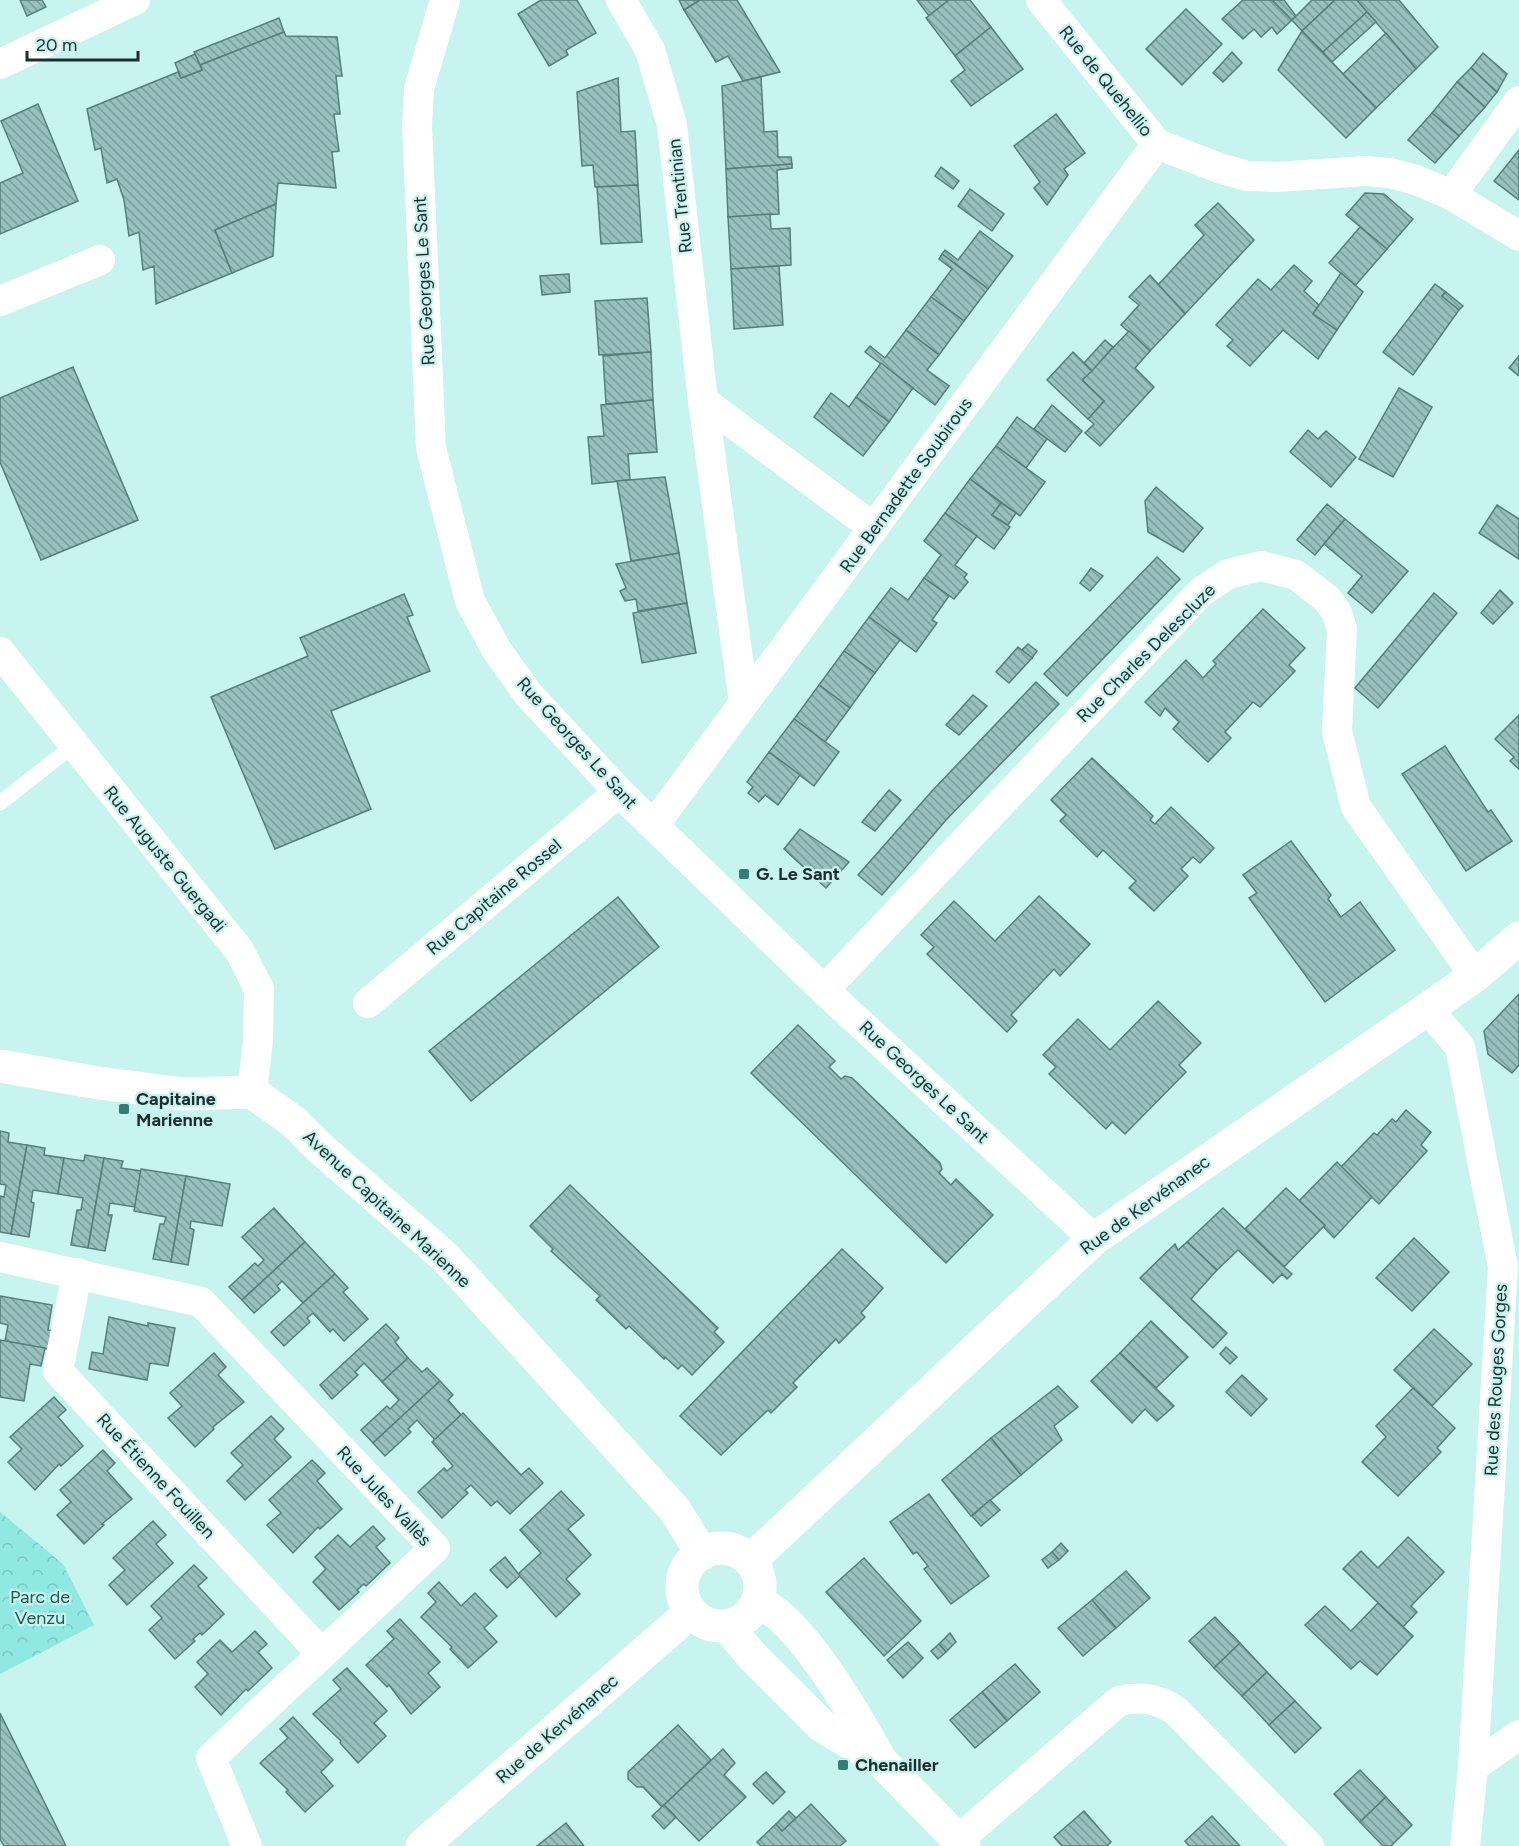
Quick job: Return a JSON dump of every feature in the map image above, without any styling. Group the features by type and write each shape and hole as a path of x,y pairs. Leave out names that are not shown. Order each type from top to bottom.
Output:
{"street":[{"path":"0,64 135,0"},
{"name":"Rue Georges Le Sant","path":"445,0 419,89 417,125 431,448 470,601 482,626 528,694 619,792 824,990 1094,1239"},
{"name":"Rue Trentinian","path":"621,0 650,50 672,125 703,401 744,703"},
{"name":"Rue de Quehellio","path":"1041,0 1157,144 1219,168 1247,176 1277,177 1366,171 1390,173 1416,180 1451,195 1519,237"},
{"path":"1451,195 1519,101"},
{"name":"Rue Bernadette Soubirous","path":"654,825 1157,144"},
{"path":"0,301 100,260"},
{"path":"703,401 874,528"},
{"name":"Rue Charles Delescluze","path":"824,990 1201,592 1228,574 1261,566 1284,570 1307,582 1318,589 1337,613 1342,629 1337,731 1356,807 1475,976"},
{"name":"Rue Auguste Guergadi","path":"0,652 239,950 259,989 258,1041 252,1092"},
{"name":"Rue Capitaine Rossel","path":"368,1003 619,792"},
{"name":"Rue de Kervénanec","path":"750,1561 1094,1239 1475,976 1519,938"},
{"name":"Rue des Rouges Gorges","path":"1428,1009 1460,1047 1511,1266 1466,1846"},
{"path":"0,1066 99,1083 183,1094 252,1092"},
{"name":"Avenue Capitaine Marienne","path":"252,1092 294,1122 321,1149 446,1258 675,1510 702,1554"},
{"name":"Rue Jules Vallès","path":"0,1257 201,1302 435,1548 211,1758 247,1846"},
{"name":"Rue Étienne Fouillen","path":"78,1273 58,1371 322,1654"},
{"path":"723,1548 735,1551 750,1561 759,1577 758,1602 740,1622 727,1626 714,1625 702,1621 691,1612 682,1588 684,1575 690,1563 702,1554 723,1548"},
{"path":"758,1602 772,1608 789,1623 852,1709 881,1761"},
{"name":"Rue de Kervénanec","path":"423,1846 691,1612"},
{"path":"727,1626 752,1656 822,1726 881,1761 961,1843 1119,1701 1147,1698 1162,1702 1175,1710 1309,1846"},
{"path":"1473,1767 1519,1735"}],"lane":[{"path":"0,803 74,745"}],"green space":[{"name":"Parc de Venzu","path":"0,1512 63,1564 94,1625 0,1674"}],"building":[{"path":"20,0 42,0 46,7 27,16"},
{"path":"541,0 577,0 596,33 566,50 568,55 549,66 518,14"},
{"path":"679,0 700,0 684,10"},
{"path":"700,0 737,0 780,72 743,81 728,56 716,62 684,10"},
{"path":"917,0 949,0 929,16"},
{"path":"949,0 970,0 991,27 955,56 926,18"},
{"path":"1243,0 1272,0 1292,20 1277,34 1272,27 1261,37 1254,29 1243,39 1222,19"},
{"path":"1272,0 1284,0 1296,16 1292,20"},
{"path":"1312,0 1335,0 1302,31 1292,20"},
{"path":"1335,0 1357,0 1367,12 1323,52 1302,31"},
{"path":"1357,0 1399,0 1438,47 1416,69"},
{"path":"1186,9 1222,44 1182,85 1146,49"},
{"path":"1367,12 1376,22 1332,62 1323,52"},
{"path":"279,18 284,32 200,65 194,52"},
{"path":"991,27 1023,69 971,106 951,81 965,70 955,56"},
{"path":"1302,31 1376,108 1346,138 1278,70"},
{"path":"284,32 286,36 337,37 342,76 336,76 340,114 334,114 339,151 332,152 336,188 278,183 276,204 215,230 232,273 156,304 154,266 143,270 139,232 129,236 124,200 117,179 107,183 101,148 95,150 87,109 178,72 181,78 202,70 200,65"},
{"path":"1386,33 1416,69 1376,108 1343,74"},
{"path":"1232,52 1242,63 1223,82 1213,73"},
{"path":"1483,53 1507,74 1497,92 1471,68"},
{"path":"195,54 202,70 181,78 175,63"},
{"path":"1471,68 1497,92 1485,107 1457,82"},
{"path":"761,77 764,132 777,131 778,157 791,157 792,164 726,169 722,86"},
{"path":"618,78 621,132 635,131 638,185 595,187 593,165 582,166 577,92"},
{"path":"1457,82 1485,107 1459,136 1432,113"},
{"path":"38,104 78,201 0,234 0,183 23,173 1,121"},
{"path":"1432,113 1459,136 1435,163 1408,140"},
{"path":"1056,114 1085,153 1064,169 1068,175 1047,205 1034,188 1040,182 1014,146"},
{"path":"1519,150 1519,200 1494,181"},
{"path":"792,164 792,168 777,170 779,214 728,217 726,169"},
{"path":"941,167 959,181 953,189 935,176"},
{"path":"638,185 642,242 601,244 597,187"},
{"path":"970,189 1004,214 992,231 958,206"},
{"path":"1365,193 1384,194 1413,219 1387,249 1346,215"},
{"path":"1218,203 1254,240 1185,314 1158,285 1204,235 1195,225"},
{"path":"276,204 273,256 232,273 215,230"},
{"path":"770,214 771,229 790,228 791,265 731,269 728,217"},
{"path":"1360,227 1387,249 1355,286 1329,263"},
{"path":"980,231 1013,256 988,289 942,254 945,250 958,260"},
{"path":"942,254 988,289 964,321 931,297 952,269 939,259"},
{"path":"1294,265 1312,281 1304,291 1319,305 1313,314 1337,330 1318,359 1283,330 1250,366 1227,346 1233,340 1216,325 1258,279 1271,290"},
{"path":"779,266 783,325 734,329 731,269"},
{"path":"1341,273 1363,292 1337,330 1313,314"},
{"path":"569,274 570,292 542,295 540,276"},
{"path":"1150,275 1185,314 1150,351 1121,325 1139,305 1129,297"},
{"path":"1435,284 1446,292 1442,296 1459,310 1413,375 1383,352"},
{"path":"1446,292 1463,306 1459,310 1442,296"},
{"path":"931,297 964,321 939,355 906,330"},
{"path":"647,298 651,352 599,355 595,301"},
{"path":"906,330 939,355 927,370 949,386 935,405 865,352 870,346 885,358"},
{"path":"1129,331 1150,351 1135,368 1154,387 1100,446 1085,433 1094,424 1088,419 1104,401 1082,380"},
{"path":"1105,340 1113,347 1092,371 1084,363"},
{"path":"651,352 653,400 606,404 603,356"},
{"path":"1073,352 1092,371 1082,380 1104,401 1088,419 1047,380"},
{"path":"1519,356 1519,376 1509,368"},
{"path":"881,363 913,388 889,422 856,397"},
{"path":"73,367 138,520 41,560 0,462 0,398"},
{"path":"1399,388 1432,407 1393,477 1359,459"},
{"path":"831,393 849,407 856,397 889,422 863,456 814,417"},
{"path":"653,400 657,452 628,454 630,480 592,484 588,437 604,436 601,405"},
{"path":"1052,405 1082,431 1065,452 1034,429"},
{"path":"1017,417 1047,439 1026,468 996,446"},
{"path":"1308,430 1318,439 1326,431 1356,457 1331,487 1290,452"},
{"path":"996,446 1045,482 1020,516 970,479"},
{"path":"665,477 679,553 631,561 617,481"},
{"path":"970,479 1001,503 992,515 1010,527 994,549 945,513"},
{"path":"1156,487 1203,528 1183,552 1148,532 1145,501"},
{"path":"1001,503 1016,513 1008,525 992,515"},
{"path":"1327,504 1345,519 1315,555 1297,540"},
{"path":"1497,505 1519,519 1519,559 1479,533"},
{"path":"945,513 977,536 955,565 967,574 964,578 968,582 954,599 924,578 941,555 924,541"},
{"path":"1345,519 1408,571 1372,613 1348,593 1362,576 1324,544"},
{"path":"679,553 687,603 638,611 636,599 625,601 620,591 626,588 616,564"},
{"path":"1157,557 1180,579 1067,696 1044,674"},
{"path":"1091,568 1103,576 1090,591 1080,583"},
{"path":"924,578 949,596 932,620 937,623 916,652 869,617 891,588 908,600"},
{"path":"1500,590 1513,603 1493,624 1481,613"},
{"path":"1434,593 1457,613 1378,708 1355,688"},
{"path":"404,594 413,615 407,617 430,671 331,711 371,809 275,849 211,697 308,656 300,638"},
{"path":"687,603 696,653 642,663 633,613"},
{"path":"1263,609 1305,648 1289,665 1295,671 1260,707 1253,702 1225,732 1231,738 1208,762 1173,729 1179,722 1165,708 1160,716 1145,702 1186,660 1203,678 1216,664 1213,661"},
{"path":"869,617 900,640 875,673 844,651"},
{"path":"1028,644 1037,651 1032,658 1022,650"},
{"path":"1018,647 1032,658 1009,683 996,672"},
{"path":"844,651 875,673 850,708 819,685"},
{"path":"1036,682 1059,704 946,820 882,895 858,875 932,791"},
{"path":"819,685 850,708 825,742 794,719"},
{"path":"973,695 987,706 959,735 946,725"},
{"path":"1519,715 1519,769 1510,761 1514,757 1495,739"},
{"path":"794,719 839,752 814,786 769,752"},
{"path":"1445,746 1488,812 1491,810 1512,841 1466,871 1402,774"},
{"path":"769,752 800,775 778,805 765,795 759,802 748,793 753,787 747,782"},
{"path":"1092,758 1153,816 1150,820 1155,824 1171,807 1214,848 1200,863 1193,857 1181,869 1188,876 1154,911 1129,888 1136,881 1103,850 1097,857 1060,821 1066,815 1051,800"},
{"path":"889,790 901,800 875,831 862,822"},
{"path":"800,829 849,862 826,888 784,849"},
{"path":"1291,841 1331,895 1328,899 1341,917 1360,902 1395,950 1325,1002 1249,898 1257,893 1243,875"},
{"path":"1039,896 1090,944 1060,976 1054,969 1011,1015 1017,1021 1007,1032 927,954 934,947 921,935 954,901 995,941"},
{"path":"618,897 659,947 471,1101 429,1051"},
{"path":"1519,994 1519,1065 1512,1073 1488,1054 1484,1031"},
{"path":"1158,1001 1201,1043 1179,1065 1186,1072 1125,1134 1112,1122 1106,1129 1049,1074 1056,1067 1043,1055 1078,1019 1110,1050"},
{"path":"798,1025 835,1061 829,1067 841,1079 845,1076 852,1078 940,1163 942,1169 939,1173 951,1185 956,1179 993,1215 946,1263 751,1073"},
{"path":"1406,1110 1431,1132 1421,1145 1427,1151 1379,1204 1341,1167 1374,1133 1377,1135 1392,1119 1396,1122"},
{"path":"0,1131 9,1133 8,1142 27,1145 11,1234 0,1232 0,1196 4,1197 6,1185 0,1184"},
{"path":"27,1145 45,1148 44,1155 64,1158 58,1194 33,1190 31,1202 34,1203 29,1237 11,1234"},
{"path":"85,1155 104,1158 88,1248 71,1245 77,1210 81,1210 83,1198 58,1194 64,1158 84,1161"},
{"path":"104,1158 123,1161 121,1168 141,1171 135,1207 110,1203 108,1215 112,1215 105,1251 88,1248"},
{"path":"1337,1162 1372,1197 1334,1238 1299,1201"},
{"path":"141,1169 186,1176 171,1262 153,1259 160,1224 164,1224 166,1217 134,1211"},
{"path":"186,1176 230,1184 222,1226 191,1221 190,1228 194,1230 188,1265 171,1262"},
{"path":"570,1185 718,1328 714,1332 724,1342 692,1375 682,1365 678,1369 665,1357 664,1359 629,1326 626,1329 596,1300 600,1296 551,1251 553,1249 530,1226"},
{"path":"1286,1188 1325,1225 1284,1267 1245,1229"},
{"path":"274,1208 305,1242 242,1300 229,1287 255,1263 258,1266 264,1260 242,1237"},
{"path":"1223,1208 1292,1274 1287,1279 1282,1274 1273,1283 1238,1250 1217,1270 1187,1242"},
{"path":"1414,1238 1449,1272 1412,1311 1376,1278"},
{"path":"305,1242 335,1274 303,1303 282,1281 277,1286 280,1290 254,1313 242,1300"},
{"path":"1187,1242 1217,1270 1191,1299 1227,1333 1213,1348 1140,1278 1175,1244 1178,1250"},
{"path":"842,1249 883,1288 861,1313 865,1317 839,1343 836,1339 793,1383 797,1387 771,1413 768,1410 721,1455 680,1416"},
{"path":"335,1274 348,1288 343,1292 368,1319 344,1341 333,1329 330,1332 313,1313 307,1318 310,1322 284,1346 271,1332"},
{"path":"0,1296 52,1305 48,1330 62,1332 58,1351 5,1341 8,1325 0,1323"},
{"path":"109,1317 148,1326 148,1323 175,1328 168,1366 150,1363 147,1380 89,1369 92,1352 103,1354"},
{"path":"1151,1321 1188,1357 1156,1388 1120,1353"},
{"path":"386,1324 399,1338 395,1342 408,1358 382,1382 364,1363 355,1372 358,1375 332,1399 320,1385"},
{"path":"1434,1329 1472,1364 1432,1406 1394,1370"},
{"path":"0,1340 45,1348 41,1366 30,1364 24,1401 0,1397"},
{"path":"1226,1347 1237,1357 1230,1364 1220,1354"},
{"path":"214,1353 226,1367 218,1375 244,1402 213,1427 214,1429 195,1447 168,1418 182,1406 170,1393"},
{"path":"1120,1353 1174,1406 1157,1421 1145,1409 1132,1423 1091,1381"},
{"path":"408,1358 422,1372 427,1368 440,1381 373,1443 361,1430 387,1406 390,1409 399,1400 382,1382"},
{"path":"1242,1375 1267,1399 1251,1416 1226,1392"},
{"path":"440,1381 453,1395 448,1400 461,1415 435,1440 417,1420 408,1429 411,1432 385,1456 373,1443"},
{"path":"1058,1386 1078,1407 1054,1426 1062,1440 1021,1475 991,1438"},
{"path":"1413,1388 1455,1428 1437,1448 1441,1452 1398,1496 1362,1462 1386,1437 1376,1426"},
{"path":"54,1397 66,1410 58,1417 83,1446 61,1466 59,1464 35,1490 8,1462 22,1449 10,1437"},
{"path":"463,1413 521,1475 529,1468 543,1483 510,1514 497,1501 491,1506 471,1485 465,1490 468,1493 442,1518 418,1492 444,1468 447,1471 453,1466 432,1442"},
{"path":"271,1416 284,1429 274,1439 291,1457 245,1500 227,1481 243,1465 231,1453"},
{"path":"991,1438 1021,1475 971,1516 942,1480"},
{"path":"103,1450 115,1463 107,1471 132,1499 102,1524 104,1525 84,1544 57,1515 71,1502 60,1490"},
{"path":"312,1460 325,1473 317,1481 342,1509 320,1529 318,1527 293,1553 267,1525 281,1513 269,1500"},
{"path":"561,1491 584,1515 568,1529 591,1555 566,1579 580,1594 556,1617 518,1574 541,1553 520,1530"},
{"path":"929,1494 989,1576 951,1604 924,1569 928,1566 917,1552 913,1554 890,1522"},
{"path":"990,1500 1000,1510 981,1526 972,1516"},
{"path":"153,1521 166,1535 156,1544 173,1563 127,1605 109,1585 125,1570 113,1558"},
{"path":"373,1526 385,1539 376,1547 390,1563 366,1586 364,1584 357,1590 359,1592 339,1610 313,1582 326,1569 315,1557 338,1535 350,1547"},
{"path":"1408,1537 1444,1572 1411,1606 1417,1612 1403,1627 1343,1569 1361,1551 1378,1568"},
{"path":"1061,1543 1068,1551 1059,1560 1052,1552"},
{"path":"1052,1552 1059,1560 1048,1568 1042,1560"},
{"path":"505,1557 520,1576 507,1588 490,1570"},
{"path":"864,1558 921,1621 884,1656 826,1592"},
{"path":"194,1565 207,1578 198,1586 224,1614 202,1635 200,1633 193,1639 195,1641 175,1659 149,1630 162,1618 151,1606"},
{"path":"1126,1571 1150,1598 1116,1628 1092,1600"},
{"path":"439,1582 461,1606 475,1593 497,1616 484,1628 497,1642 468,1668 450,1649 452,1647 421,1617 436,1602 428,1593"},
{"path":"1092,1600 1116,1628 1083,1656 1058,1628"},
{"path":"1378,1603 1413,1636 1377,1675 1360,1661 1351,1669 1305,1625 1325,1606 1351,1631"},
{"path":"1215,1617 1240,1643 1214,1668 1189,1641"},
{"path":"400,1619 440,1662 428,1673 440,1687 411,1714 389,1685 387,1687 366,1665 394,1639 387,1631"},
{"path":"255,1631 267,1644 258,1652 272,1668 248,1691 246,1689 221,1715 195,1687 208,1674 197,1662 220,1640 232,1652"},
{"path":"950,1633 956,1642 946,1652 939,1644"},
{"path":"908,1642 923,1658 903,1678 887,1660"},
{"path":"1240,1643 1267,1672 1242,1696 1214,1668"},
{"path":"939,1644 946,1652 938,1659 931,1651"},
{"path":"1015,1664 1040,1692 1007,1721 982,1692"},
{"path":"347,1668 387,1711 374,1723 386,1736 358,1763 340,1743 341,1741 313,1714 341,1689 333,1680"},
{"path":"1267,1672 1295,1701 1269,1725 1242,1696"},
{"path":"982,1692 1007,1721 975,1748 950,1720"},
{"path":"1295,1701 1321,1728 1295,1753 1269,1725"},
{"path":"0,1713 66,1846 4,1846 0,1839"},
{"path":"293,1717 333,1760 321,1772 333,1786 305,1812 286,1792 288,1790 260,1763 288,1738 280,1729"},
{"path":"678,1725 711,1760 662,1807 643,1787 637,1787 628,1779 628,1772"},
{"path":"723,1749 735,1763 724,1775 746,1797 699,1841 664,1805"},
{"path":"1360,1770 1386,1797 1360,1822 1334,1794"},
{"path":"766,1772 785,1792 773,1804 753,1784"},
{"path":"1386,1797 1412,1825 1391,1846 1383,1846 1360,1822"},
{"path":"811,1804 846,1841 840,1846 761,1846 757,1842 776,1824 782,1831"},
{"path":"664,1805 676,1817 664,1829 652,1816"},
{"path":"789,1811 796,1818 782,1831 776,1824"},
{"path":"1084,1811 1111,1842 1107,1846 1062,1846 1054,1837"},
{"path":"1212,1816 1240,1846 1189,1846 1185,1841"},
{"path":"566,1823 584,1846 537,1846"}],"place":[{"name":"G. Le Sant","path":"744,874"},
{"name":"Capitaine Marienne","path":"124,1109"},
{"name":"Chenailler","path":"843,1765"}]}
